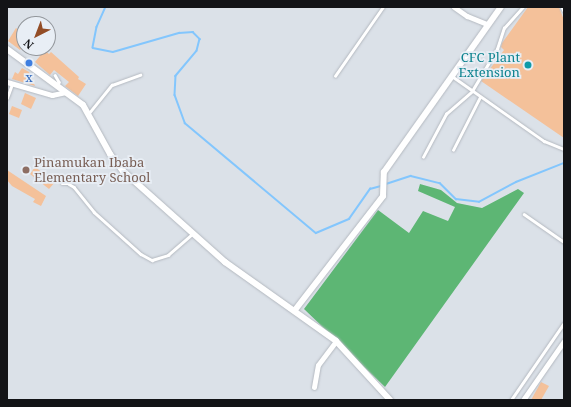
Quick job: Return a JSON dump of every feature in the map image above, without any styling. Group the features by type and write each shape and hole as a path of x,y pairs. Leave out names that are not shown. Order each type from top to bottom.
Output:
{"street":[{"path":"454,7 467,16 487,24"},
{"path":"295,310 381,199 385,187 383,179 384,172 399,155 487,24 501,7"},
{"path":"7,49 66,92 89,113 115,162 192,234 225,262 295,310 336,341 390,400"},
{"path":"10,82 52,95 66,92"},
{"path":"314,387 318,365 336,341"},
{"path":"523,400 564,341"}],"lane":[{"path":"335,76 383,7"},
{"path":"423,157 446,114 472,91 497,49 504,28 523,7"},
{"path":"562,7 564,11"},
{"path":"55,74 59,82 58,86"},
{"path":"89,113 112,85 140,75"},
{"path":"452,76 544,141 564,148"},
{"path":"7,98 10,82"},
{"path":"453,150 480,97"},
{"path":"62,184 68,184 74,188 94,212 141,254 152,260 168,255 192,234"},
{"path":"524,214 564,242"},
{"path":"511,400 564,323"}],"green space":[{"path":"420,184 441,190 457,203 482,208 518,189 524,193 385,387 304,309 378,210 409,233 423,211 448,221 455,207 418,191"}],"building":[{"name":"CFC Plant Extension","path":"528,7 559,7 564,20 564,138 481,81 504,50 501,47 502,43"},
{"path":"16,28 16,47 8,41"},
{"path":"40,56 55,56 79,77 78,79 86,84 78,96 65,86 69,82 54,70 50,75 35,62"},
{"path":"22,68 29,72 35,86 12,79 15,72 18,74"},
{"path":"25,93 36,98 31,109 21,104"},
{"path":"12,106 22,110 19,118 9,114"},
{"path":"35,167 55,182 49,189 30,174"},
{"path":"7,170 46,196 41,206 33,202 35,199 12,186 7,180"},
{"path":"541,382 549,386 541,400 531,400"}],"waterway":[{"path":"106,7 97,27 93,48 113,52 179,33 193,32 200,39 197,51 176,76 175,95 185,123 316,233 349,219 370,189 381,186"},
{"path":"386,184 411,176 440,183 456,199 479,202 516,182 564,163"}],"place":[{"name":"x","path":"29,63"},
{"name":"CFC Plant Extension","path":"528,65"},
{"name":"Pinamukan Ibaba Elementary School","path":"26,170"}]}
